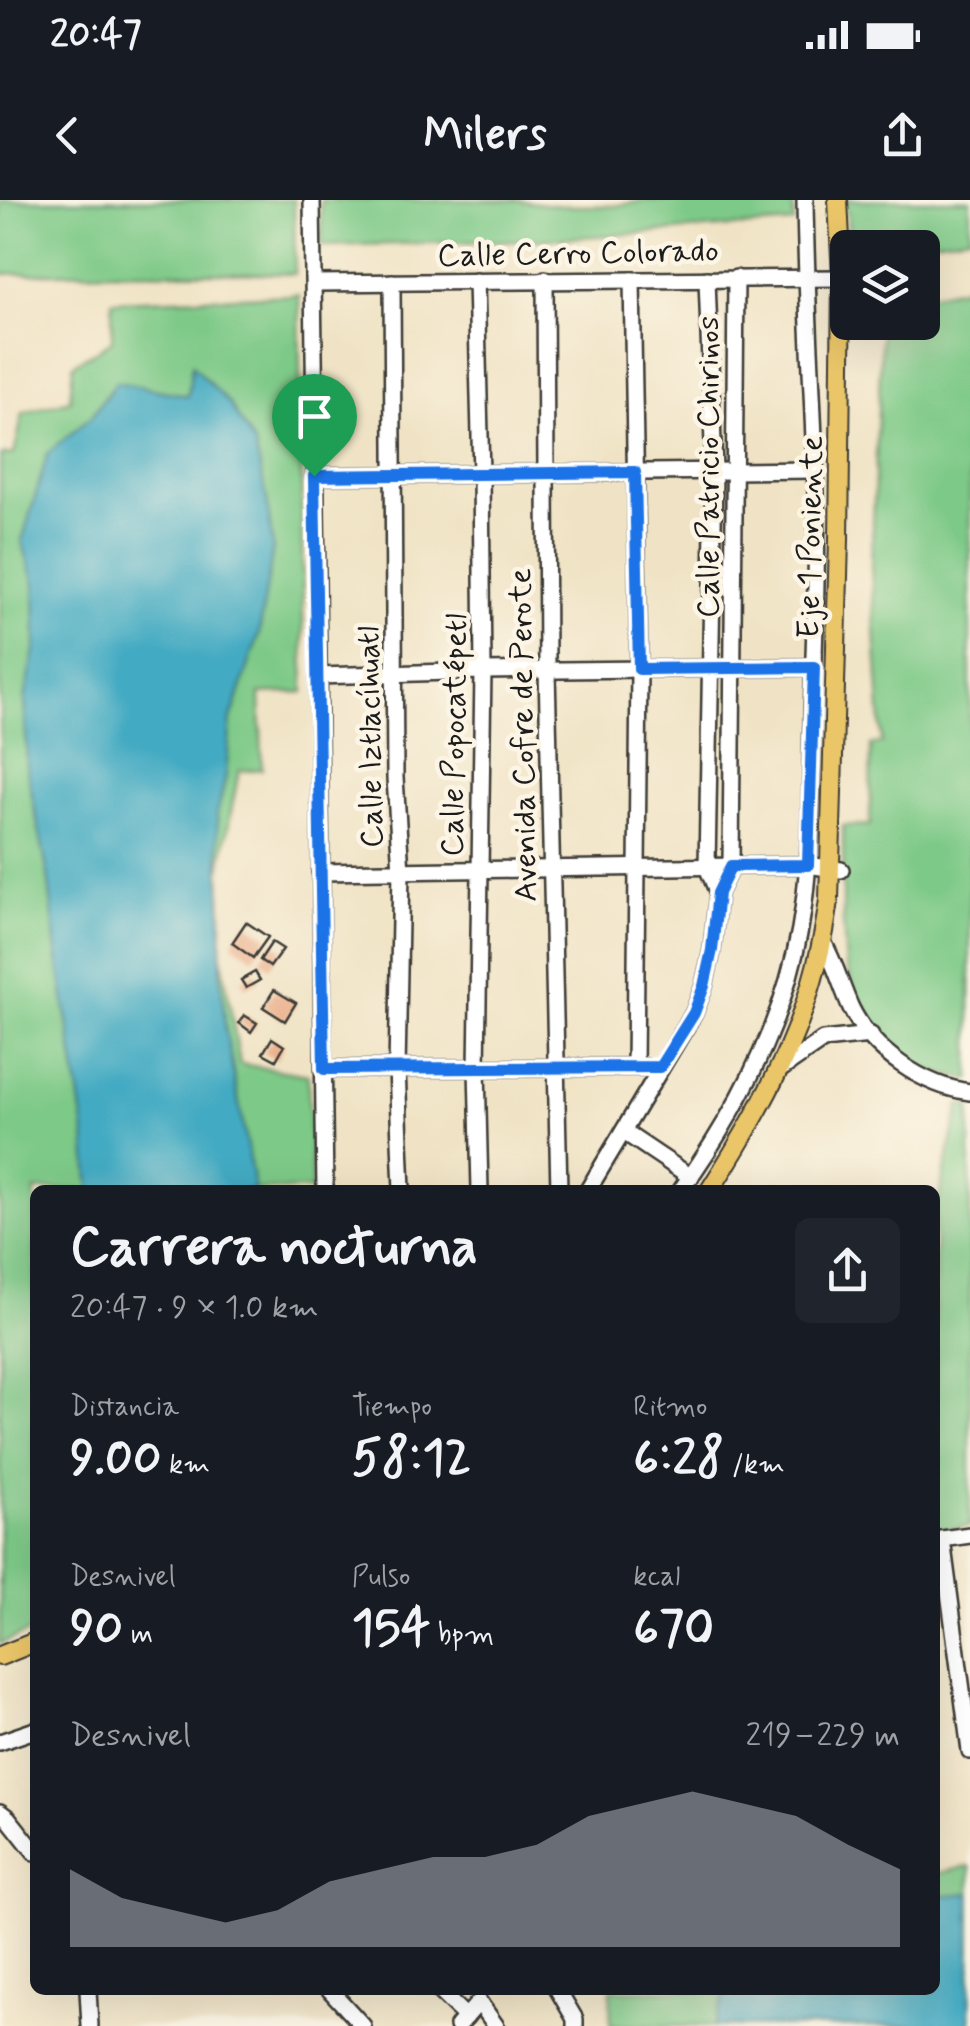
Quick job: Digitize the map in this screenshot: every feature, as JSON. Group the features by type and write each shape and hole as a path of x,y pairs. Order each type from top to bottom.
{"main road":[{"name":"Eje 1 Poniente","path":"838,200 840,230"},
{"name":"Eje 1 Poniente","path":"713,1185 765,1101 804,1012 823,942 836,869 842,340"},
{"path":"0,1656 30,1644"}],"street":[{"path":"312,200 325,1185"},
{"path":"624,1132 686,1183 736,1106 766,1045 800,931 808,865 816,470 805,200"},
{"name":"Calle Patricio Chirinos","path":"591,1185 694,1013 712,950 718,893 731,866 736,278"},
{"name":"Calle Cerro Colorado","path":"314,283 830,278"},
{"name":"Avenida Cofre de Perote","path":"545,279 547,670 559,1185"},
{"name":"Calle Patricio Chirinos","path":"708,279 714,471 707,867 718,893"},
{"path":"632,280 639,669 635,1067"},
{"name":"Calle Popocatépetl","path":"476,281 483,671 477,1068 480,1185"},
{"name":"Calle Iztlacíhuatl","path":"392,282 395,778 401,871 397,1069 402,1185"},
{"path":"314,476 816,470"},
{"path":"713,564 734,564"},
{"path":"318,676 814,667"},
{"path":"320,872 808,865 836,869"},
{"path":"823,942 853,1012 871,1035 902,1064 927,1080 970,1092"},
{"path":"781,1068 823,1040 871,1035"},
{"path":"324,1069 660,1067"},
{"path":"940,1540 970,1535"},
{"path":"940,1553 970,1751"},
{"path":"0,1742 30,1732"},
{"path":"0,1812 30,1846"},
{"path":"88,1995 90,2026"},
{"path":"335,1995 364,2026"},
{"path":"442,1995 462,2022 479,2002 496,2026"},
{"path":"561,1995 575,2026"}],"green space":[{"path":"294,200 295,274 0,274 0,201"},
{"path":"321,200 513,200 562,206 613,206 648,200 793,200 794,223 538,240 322,246"},
{"path":"846,200 970,200 970,236 940,240 940,230 849,230"},
{"path":"970,286 970,1080 929,1071 901,1054 875,1028 857,999 846,966 843,923 843,826 870,825 871,745 882,743 871,567 881,340 940,340 940,292"},
{"path":"299,295 304,692 260,694 262,769 239,771 220,869 217,820 205,860 240,1064 308,1075 312,1185 30,1185 30,1632 0,1644 0,455 14,454 23,413 70,400 73,365 112,341 112,301"},
{"path":"960,1105 970,1106 970,1526 940,1531 940,1191"},
{"path":"970,1866 970,2026 610,2026 611,1995 940,1995 940,1873"}],"water":[{"path":"192,365 229,403 255,445 273,548 259,634 231,719 226,776 217,814 226,1032 254,1185 90,1185 48,875 27,770 25,698 36,645 35,584 22,541 48,453 92,416 116,382 188,396"},
{"path":"970,1893 970,2026 714,2026 724,1995 940,1995 940,1896"}],"building":[{"path":"246,922 268,937 253,958 232,943"},
{"path":"272,942 283,949 270,967 260,960"},
{"path":"255,972 260,980 246,988 241,980"},
{"path":"274,990 296,1003 285,1021 263,1007"},
{"path":"244,1015 257,1023 251,1032 239,1023"},
{"path":"272,1038 284,1046 276,1060 263,1053"}],"route":[{"path":"635,472 639,669 814,667 808,865 731,866 718,893 704,986 694,1013 660,1067 324,1069 314,476 635,472"}]}
